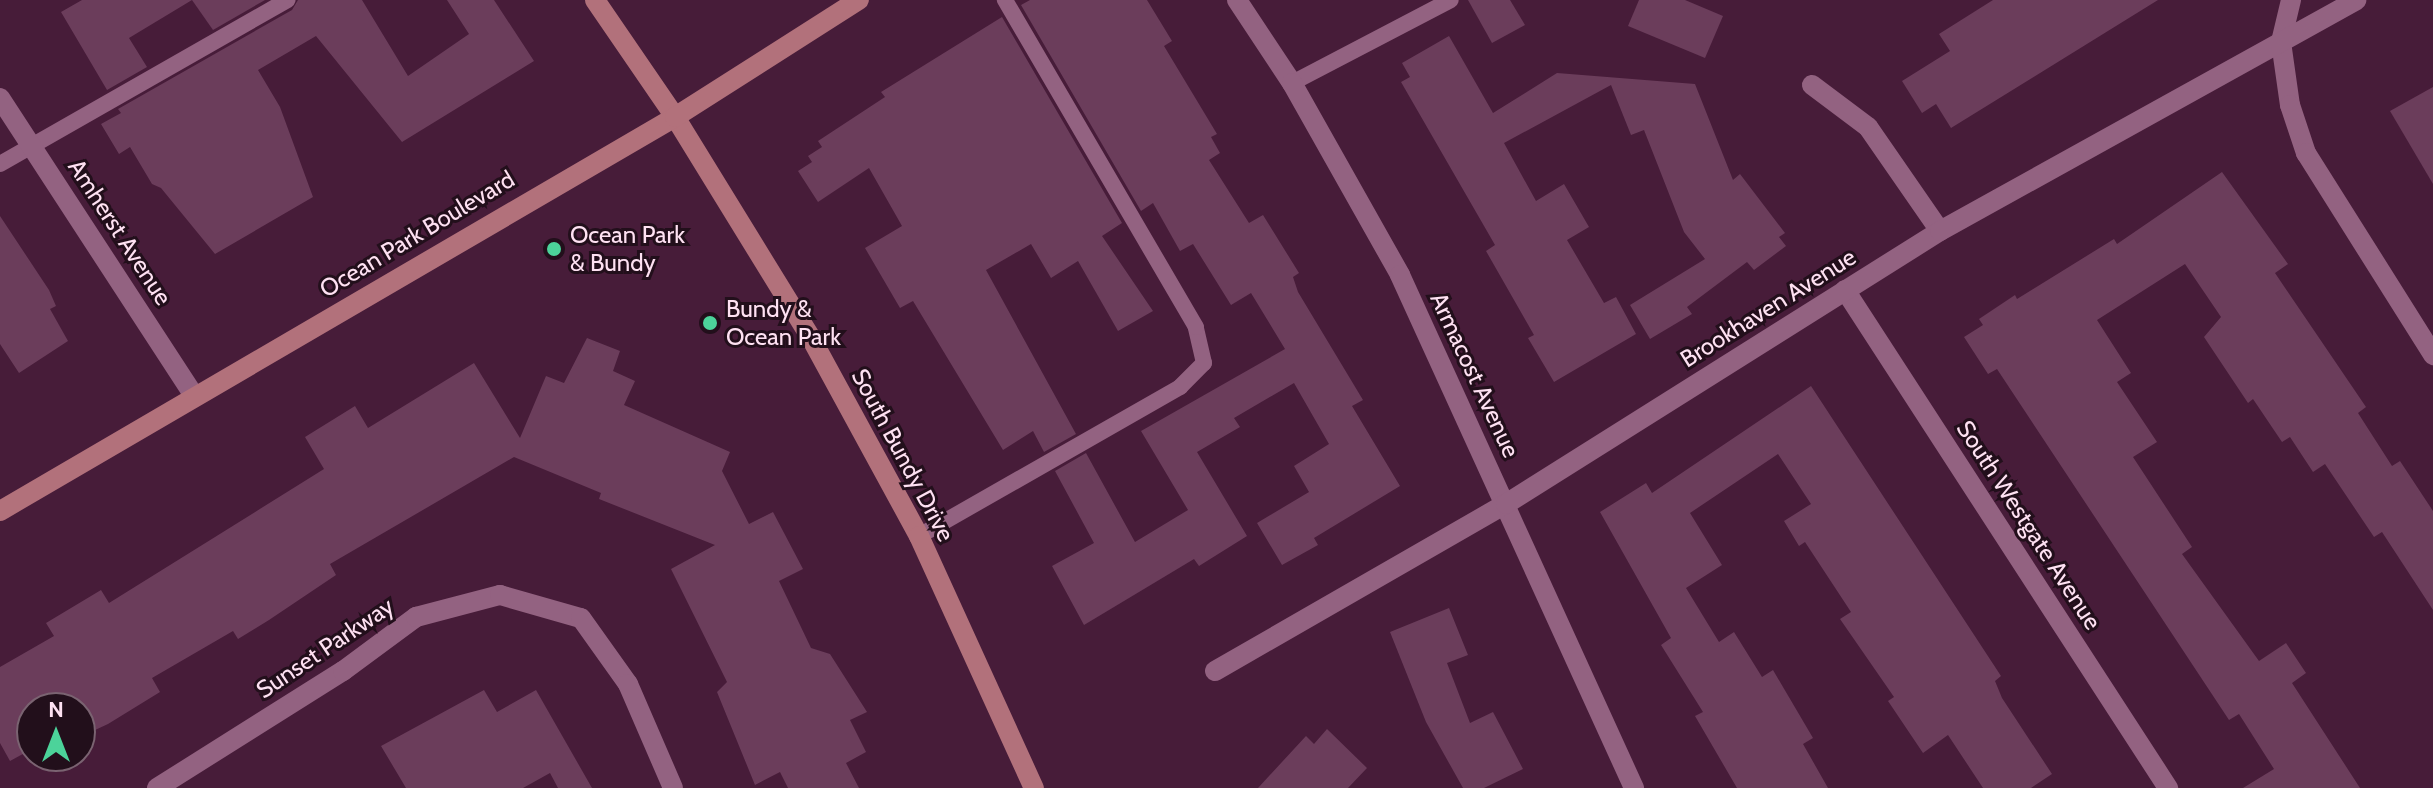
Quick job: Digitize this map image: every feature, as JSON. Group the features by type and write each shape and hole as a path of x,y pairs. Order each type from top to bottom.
{"main road":[{"name":"South Bundy Drive","path":"595,0 675,117 811,338 919,536 1034,788"},
{"name":"Ocean Park Boulevard","path":"0,511 675,117 859,0"}],"street":[{"name":"Armacost Avenue","path":"1237,0 1292,83 1400,275 1634,788"},
{"path":"2291,0 2281,42 2290,105 2306,153 2433,355"},
{"name":"Brookhaven Avenue","path":"1215,671 1506,504 1940,231 2356,0"},
{"path":"1812,85 1868,127 1940,231"},
{"name":"Amherst Avenue","path":"0,98 194,396"},
{"name":"South Westgate Avenue","path":"1845,290 2168,788"},
{"name":"Sunset Parkway","path":"157,788 343,671 416,617 500,595 581,618 628,684 673,788"}],"lane":[{"path":"0,164 287,0"},
{"path":"919,536 1180,387 1204,363 1196,327 1005,0"},
{"path":"1292,83 1451,0"}],"building":[{"path":"82,0 192,0 129,38 147,67 107,90 61,12"},
{"path":"192,0 265,0 213,30"},
{"path":"298,0 362,0 408,76 469,34 447,0 494,0 534,61 402,142 316,36 258,70 280,107 313,197 215,254 161,188 152,184 130,147 119,154 101,124 121,113 118,109 292,10"},
{"path":"1030,0 1147,0 1172,41 1164,46 1217,134 1211,137 1220,153 1209,160 1249,223 1263,215 1299,273 1293,277 1298,292 1363,400 1352,406 1400,486 1314,538 1318,545 1282,565 1257,523 1309,492 1294,466 1329,444 1294,383 1234,418 1240,427 1197,452 1247,536 1199,566 1194,559 1084,625 1052,566 1094,543 1055,471 1086,453 1135,542 1188,510 1141,431 1285,349 1251,293 1231,305 1193,244 1180,251 1153,203 1141,211 1021,5"},
{"path":"1468,0 1510,0 1525,25 1492,43"},
{"path":"1639,0 1685,0 1723,16 1705,58 1628,26"},
{"path":"1993,0 2158,0 1951,128 1936,104 1922,113 1902,81 1950,51 1939,34"},
{"path":"1002,17 1122,223 1102,236 1153,311 1118,331 1078,261 1051,278 1031,244 986,270 1076,434 1044,452 1033,431 1003,450 913,301 900,308 865,248 902,226 869,168 818,202 798,171 812,162 808,156 822,147 818,141 885,97 881,92"},
{"path":"1449,36 1493,113 1557,73 1695,84 1733,180 1740,174 1785,233 1779,237 1786,246 1754,270 1747,262 1687,307 1692,314 1650,339 1630,305 1705,259 1684,232 1644,130 1631,135 1611,85 1504,143 1536,201 1564,184 1589,227 1567,240 1604,303 1616,297 1636,334 1554,382 1528,338 1534,335 1486,251 1495,245 1401,82 1410,77 1402,63"},
{"path":"2433,87 2433,184 2390,111"},
{"path":"2222,172 2288,264 2275,273 2366,407 2358,413 2392,466 2400,461 2433,511 2433,610 2382,532 2374,537 2325,464 2313,472 2290,437 2282,442 2253,399 2248,403 2204,337 2221,317 2185,264 2097,320 2131,373 2117,382 2157,442 2133,457 2192,547 2182,554 2259,661 2286,643 2306,673 2292,683 2360,788 2243,788 2274,769 2239,714 2229,720 1997,369 1988,374 1964,337 1983,325 1979,319 2015,295 2017,299 2114,239 2117,244"},
{"path":"0,216 49,290 56,306 50,309 68,341 19,373 0,344"},
{"path":"587,338 620,351 613,371 635,381 624,405 730,452 722,471 749,524 773,512 803,569 779,581 811,648 830,654 867,712 850,720 866,752 846,763 859,788 788,788 780,772 755,785 717,692 727,682 671,569 715,545 599,499 601,493 514,457 330,564 336,575 238,639 233,631 152,678 160,692 108,724 96,730 96,692 16,692 16,758 10,761 0,743 0,667 54,636 46,623 101,590 109,603 324,469 305,437 355,406 368,428 474,363 520,438 546,376 564,383"},
{"path":"1811,386 2001,676 1995,681 2002,698 2052,774 2031,788 1983,788 1948,735 1923,753 1888,701 1894,697 1840,619 1851,612 1805,542 1799,546 1784,521 1811,504 1778,454 1690,513 1722,565 1686,588 1719,642 1734,632 1762,677 1773,670 1813,738 1803,744 1828,788 1737,788 1695,716 1703,712 1661,645 1671,638 1600,512 1646,483 1652,493"},
{"path":"1449,608 1468,655 1447,663 1470,723 1493,712 1523,769 1484,788 1463,788 1426,722 1390,632"},
{"path":"484,690 497,712 536,690 592,788 558,788 550,773 523,788 406,788 381,746"},
{"path":"1327,729 1367,768 1348,788 1258,788 1306,736 1314,744"}],"place":[{"name":"Ocean Park & Bundy","path":"554,249"},
{"name":"Bundy & Ocean Park","path":"710,323"}]}
